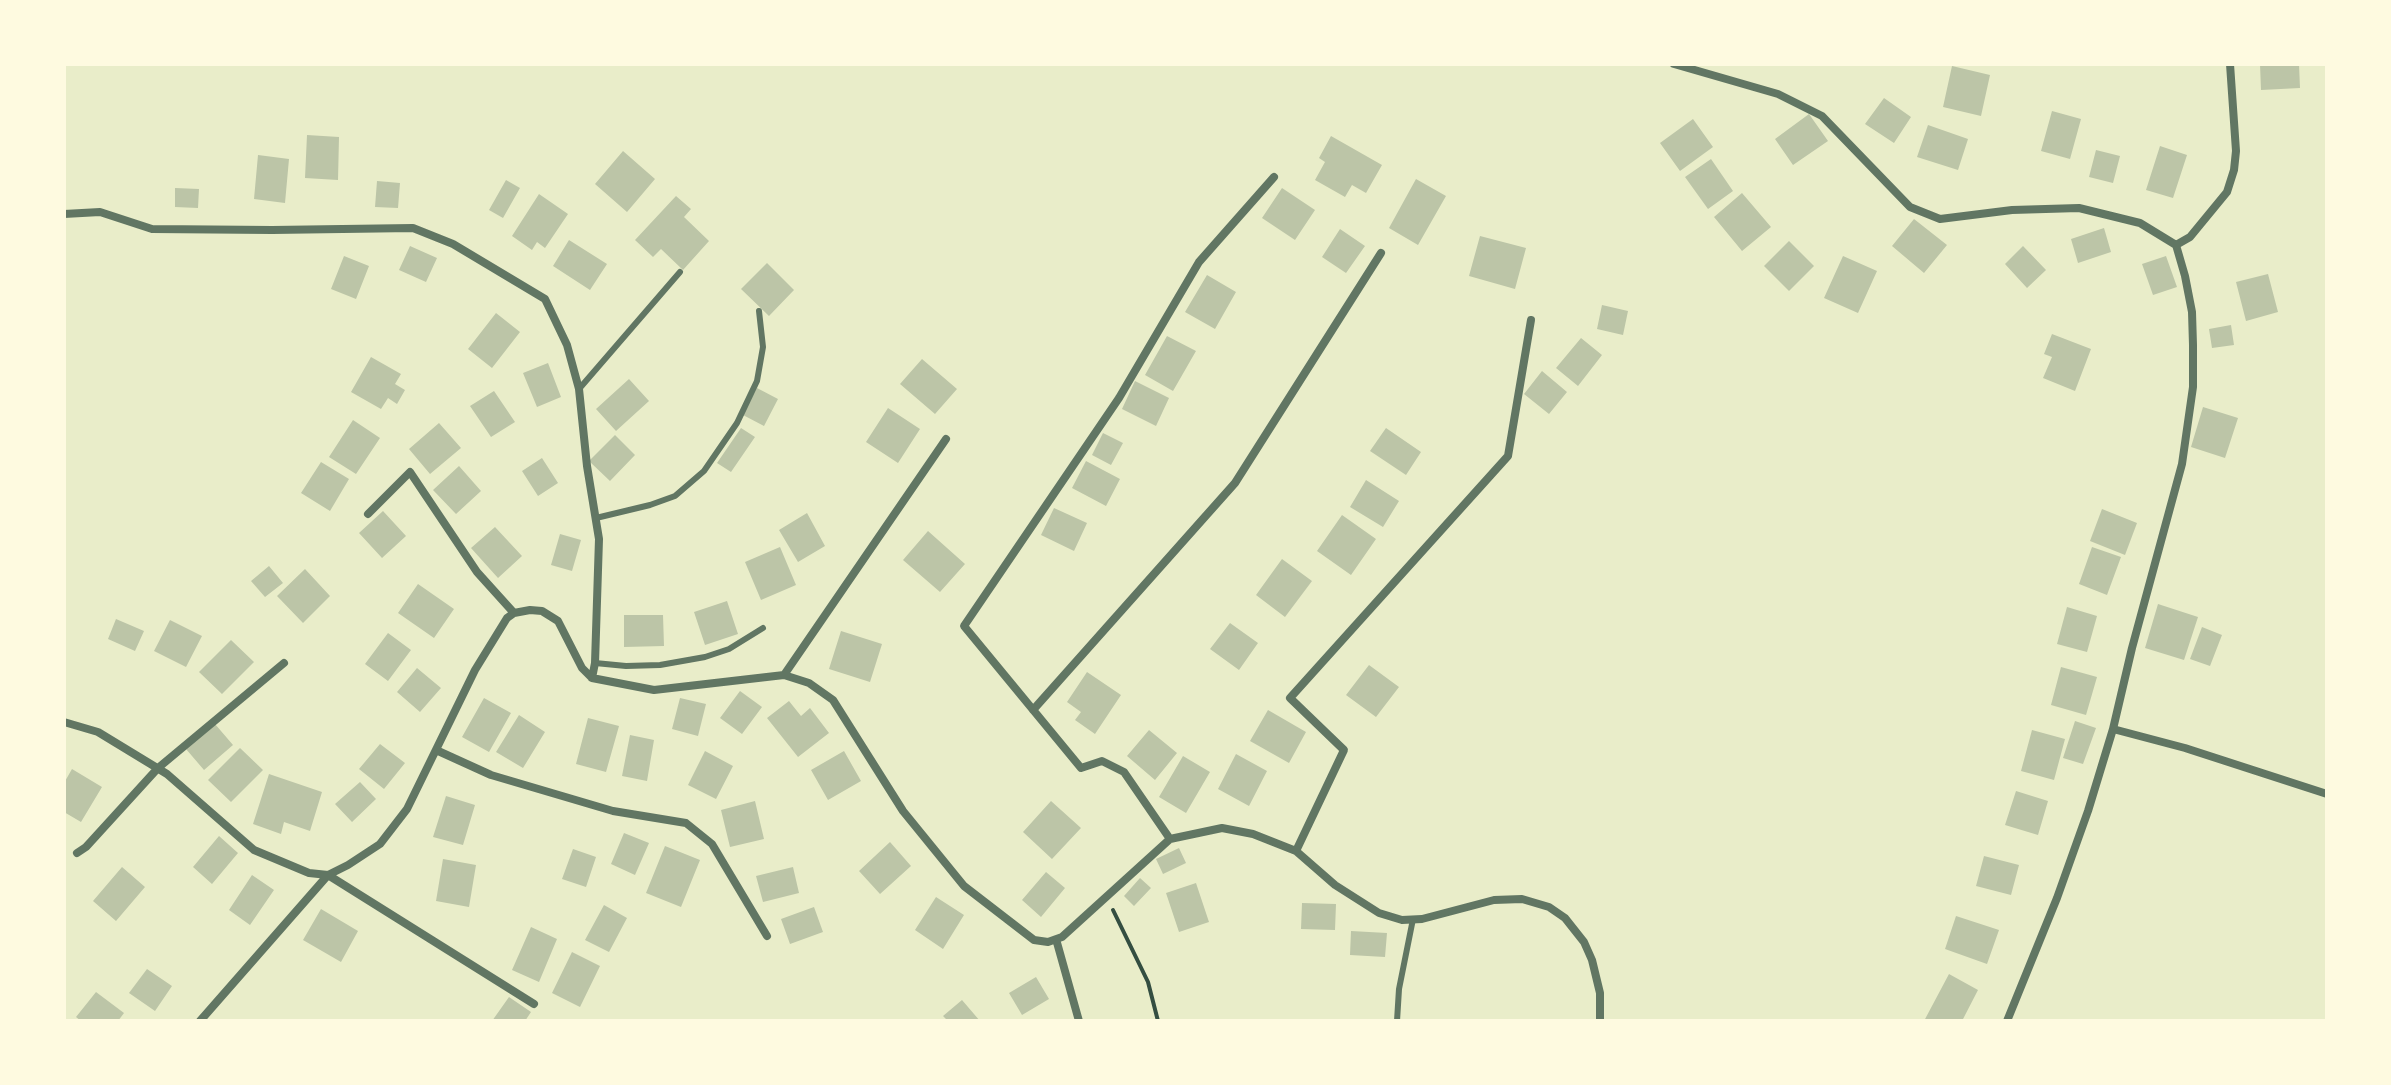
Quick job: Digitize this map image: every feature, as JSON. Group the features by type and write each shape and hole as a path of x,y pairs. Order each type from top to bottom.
{"street":[{"path":"1674,64 1778,94 1822,116 1910,207 1940,219 2012,210 2079,208 2140,223 2176,245 2192,312 2193,387 2182,464 2113,729 2088,811 2007,1021"},
{"path":"2176,245 2190,237 2227,192 2234,170 2236,151 2230,64"},
{"path":"1170,839 1124,772 1102,761 1081,768 964,626 1119,398 1199,262 1274,177"},
{"path":"64,214 100,212 152,229 413,228 453,244 545,299 567,345 579,389 599,539 592,678"},
{"path":"1033,710 1235,483 1381,253"},
{"path":"1296,851 1344,750 1290,698 1508,456 1531,320"},
{"path":"784,675 946,439"},
{"path":"368,514 410,472 477,572 514,613"},
{"path":"202,1020 328,875 380,844 407,809 475,670 507,618 514,613 530,610 542,611 558,621 582,668 592,678 654,690 784,675 809,683 833,700 903,811 964,886 1034,940 1048,942 1062,937 1170,839 1222,828 1253,834 1296,851 1335,885 1379,913 1402,920 1422,919 1494,900 1522,899 1549,907 1565,918 1584,942 1600,993 1600,1021"},
{"path":"77,853 158,768 284,663"},
{"path":"64,722 98,732 158,768 254,850 309,873 328,875 534,1004"},
{"path":"2113,729 2185,748 2327,794"},
{"path":"436,750 491,775 613,811 686,823 712,844 767,936"},
{"path":"1056,939 1079,1021"}],"lane":[{"path":"579,389 680,272"},
{"path":"596,518 675,496 704,471 737,423 757,381 763,347 759,311"},
{"path":"595,663 660,665 705,657 729,649 763,628"},
{"path":"1397,1021 1399,989 1413,919"}],"path":[{"path":"1107,897 1148,982 1158,1021"}],"building":[{"path":"2260,64 2299,64 2300,88 2261,90"},
{"path":"1952,66 1990,75 1981,116 1943,107"},
{"path":"1884,98 1911,117 1894,143 1865,124"},
{"path":"2052,111 2081,119 2070,159 2041,151"},
{"path":"1809,114 1828,141 1793,165 1775,139"},
{"path":"1693,119 1713,147 1680,171 1660,143"},
{"path":"1928,125 1968,139 1958,170 1917,157"},
{"path":"307,135 339,137 338,180 305,178"},
{"path":"1331,136 1382,165 1366,193 1352,185 1345,197 1315,180 1325,162 1319,158"},
{"path":"2160,146 2187,155 2173,198 2146,190"},
{"path":"2096,150 2120,156 2113,183 2089,177"},
{"path":"623,151 655,179 627,212 595,184"},
{"path":"258,155 289,159 285,203 254,199"},
{"path":"1711,159 1733,191 1708,209 1685,177"},
{"path":"1416,179 1446,196 1418,245 1389,228"},
{"path":"506,180 520,188 503,218 489,210"},
{"path":"377,181 400,183 398,208 375,207"},
{"path":"175,188 199,189 198,208 175,207"},
{"path":"1282,188 1315,210 1295,240 1262,218"},
{"path":"1742,193 1771,227 1742,251 1714,217"},
{"path":"539,194 568,214 545,248 537,242 532,250 512,236"},
{"path":"676,196 691,209 684,217 709,241 683,270 661,249 653,257 635,240"},
{"path":"1914,219 1947,245 1924,273 1892,246"},
{"path":"2104,228 2111,252 2078,263 2071,239"},
{"path":"1340,229 1365,246 1346,273 1322,257"},
{"path":"1480,236 1526,248 1515,289 1469,276"},
{"path":"569,240 607,264 590,290 553,266"},
{"path":"1789,241 1814,266 1789,291 1764,266"},
{"path":"410,246 437,258 426,282 399,270"},
{"path":"2023,246 2046,270 2027,288 2005,264"},
{"path":"344,256 369,266 356,299 331,289"},
{"path":"1843,256 1877,271 1858,313 1824,298"},
{"path":"2166,256 2177,287 2153,295 2142,264"},
{"path":"767,263 794,290 769,316 741,289"},
{"path":"2268,274 2278,312 2246,321 2236,282"},
{"path":"1207,275 1236,292 1215,329 1185,312"},
{"path":"1602,305 1628,311 1623,335 1597,329"},
{"path":"496,313 520,332 492,368 468,349"},
{"path":"2231,325 2234,345 2212,348 2209,329"},
{"path":"2052,334 2091,349 2075,391 2043,378 2052,357 2044,354"},
{"path":"1167,336 1196,351 1173,391 1145,375"},
{"path":"1581,338 1602,355 1578,386 1556,368"},
{"path":"371,357 401,374 395,384 405,390 397,404 388,398 381,409 351,392"},
{"path":"922,359 957,389 935,414 900,384"},
{"path":"548,363 561,397 537,407 523,373"},
{"path":"1542,371 1567,392 1549,414 1524,394"},
{"path":"629,379 649,401 616,431 596,409"},
{"path":"1135,381 1169,398 1156,426 1122,409"},
{"path":"757,388 778,399 764,426 743,415"},
{"path":"494,391 515,422 491,437 470,406"},
{"path":"2203,407 2238,418 2225,458 2191,447"},
{"path":"888,408 920,429 898,463 866,442"},
{"path":"353,420 380,438 356,474 329,457"},
{"path":"439,423 461,448 430,474 409,449"},
{"path":"741,428 755,437 731,472 717,463"},
{"path":"1386,428 1421,452 1406,475 1370,451"},
{"path":"1103,433 1123,443 1111,465 1092,455"},
{"path":"615,435 635,455 610,481 589,461"},
{"path":"542,458 558,483 538,496 522,471"},
{"path":"1086,461 1120,479 1106,506 1072,488"},
{"path":"321,462 349,479 330,511 301,493"},
{"path":"459,466 481,491 456,514 433,490"},
{"path":"1366,480 1399,501 1383,527 1350,507"},
{"path":"1054,508 1087,523 1074,551 1041,535"},
{"path":"2102,509 2137,523 2125,555 2090,541"},
{"path":"383,511 406,536 382,558 359,533"},
{"path":"807,513 825,546 798,562 779,530"},
{"path":"1342,515 1376,539 1351,575 1317,551"},
{"path":"495,527 522,556 498,578 471,548"},
{"path":"928,531 965,564 940,592 903,560"},
{"path":"560,534 581,540 572,571 551,565"},
{"path":"780,547 796,585 761,600 745,562"},
{"path":"2092,547 2121,557 2107,595 2079,584"},
{"path":"1282,559 1312,581 1285,617 1256,595"},
{"path":"269,566 283,583 265,597 251,581"},
{"path":"305,569 330,596 303,623 277,596"},
{"path":"418,584 454,609 434,638 398,613"},
{"path":"727,601 738,634 705,645 694,612"},
{"path":"2158,604 2198,617 2184,660 2145,648"},
{"path":"2067,607 2097,616 2087,652 2057,644"},
{"path":"624,615 663,615 664,646 624,647"},
{"path":"116,619 144,631 135,651 108,639"},
{"path":"170,620 202,636 186,667 154,651"},
{"path":"1230,623 1258,643 1239,670 1210,649"},
{"path":"2202,627 2222,635 2210,666 2190,659"},
{"path":"841,631 882,644 870,682 829,669"},
{"path":"388,633 411,650 388,681 365,664"},
{"path":"231,640 254,662 222,694 199,672"},
{"path":"1369,665 1399,687 1376,717 1346,695"},
{"path":"2061,667 2097,677 2086,715 2051,705"},
{"path":"417,668 441,688 420,712 397,692"},
{"path":"1087,672 1121,695 1095,734 1075,720 1081,712 1067,702"},
{"path":"740,691 762,707 742,734 720,718"},
{"path":"484,698 511,713 489,752 462,737"},
{"path":"680,698 706,704 698,736 672,729"},
{"path":"789,701 801,716 810,708 829,733 798,757 767,718"},
{"path":"1268,710 1306,732 1289,763 1250,741"},
{"path":"519,715 545,732 523,768 496,752"},
{"path":"588,718 619,726 606,772 576,764"},
{"path":"2075,721 2096,728 2083,764 2063,758"},
{"path":"215,724 233,745 204,770 186,749"},
{"path":"1149,730 1177,753 1155,780 1127,756"},
{"path":"2032,730 2065,739 2054,780 2021,771"},
{"path":"630,735 654,740 647,781 622,776"},
{"path":"380,744 405,763 384,789 359,769"},
{"path":"240,748 263,770 231,802 208,780"},
{"path":"705,751 733,766 716,799 688,785"},
{"path":"844,751 861,781 828,800 811,770"},
{"path":"1236,754 1267,771 1249,806 1218,789"},
{"path":"1183,756 1210,772 1186,813 1159,797"},
{"path":"72,769 102,787 81,822 64,812 64,783"},
{"path":"269,774 322,792 310,831 284,822 281,834 253,824"},
{"path":"360,782 376,799 352,822 335,804"},
{"path":"2016,791 2048,801 2038,835 2005,825"},
{"path":"446,796 475,805 463,845 433,837"},
{"path":"755,801 764,839 730,847 721,810"},
{"path":"1051,801 1081,828 1052,859 1023,832"},
{"path":"624,833 649,843 635,875 611,864"},
{"path":"219,836 238,853 212,884 193,867"},
{"path":"890,842 911,866 880,894 859,871"},
{"path":"665,846 700,860 681,907 646,893"},
{"path":"1179,848 1186,863 1163,874 1156,859"},
{"path":"573,849 596,857 586,887 562,879"},
{"path":"1984,856 2019,865 2011,895 1976,886"},
{"path":"443,859 476,865 469,907 436,901"},
{"path":"122,867 145,887 116,921 93,901"},
{"path":"793,867 799,893 763,902 756,876"},
{"path":"1046,872 1065,888 1041,917 1022,900"},
{"path":"252,875 274,890 250,925 229,910"},
{"path":"1140,878 1151,888 1134,906 1124,896"},
{"path":"1196,883 1209,922 1179,932 1166,893"},
{"path":"936,897 964,915 943,949 915,930"},
{"path":"1302,903 1336,904 1335,930 1301,929"},
{"path":"604,905 627,918 609,952 585,940"},
{"path":"814,907 823,932 790,944 781,919"},
{"path":"321,909 358,931 341,962 303,940"},
{"path":"1956,916 1999,930 1987,964 1945,949"},
{"path":"531,927 557,939 539,982 512,970"},
{"path":"1351,931 1387,933 1385,957 1350,955"},
{"path":"572,952 600,966 580,1007 552,993"},
{"path":"147,969 172,986 155,1011 129,993"},
{"path":"1949,974 1978,990 1962,1021 1924,1021"},
{"path":"1036,977 1049,999 1022,1015 1009,993"},
{"path":"96,992 124,1013 118,1021 81,1021 76,1017"},
{"path":"509,997 531,1012 525,1021 492,1021"},
{"path":"962,1000 980,1021 948,1021 943,1016"}]}
